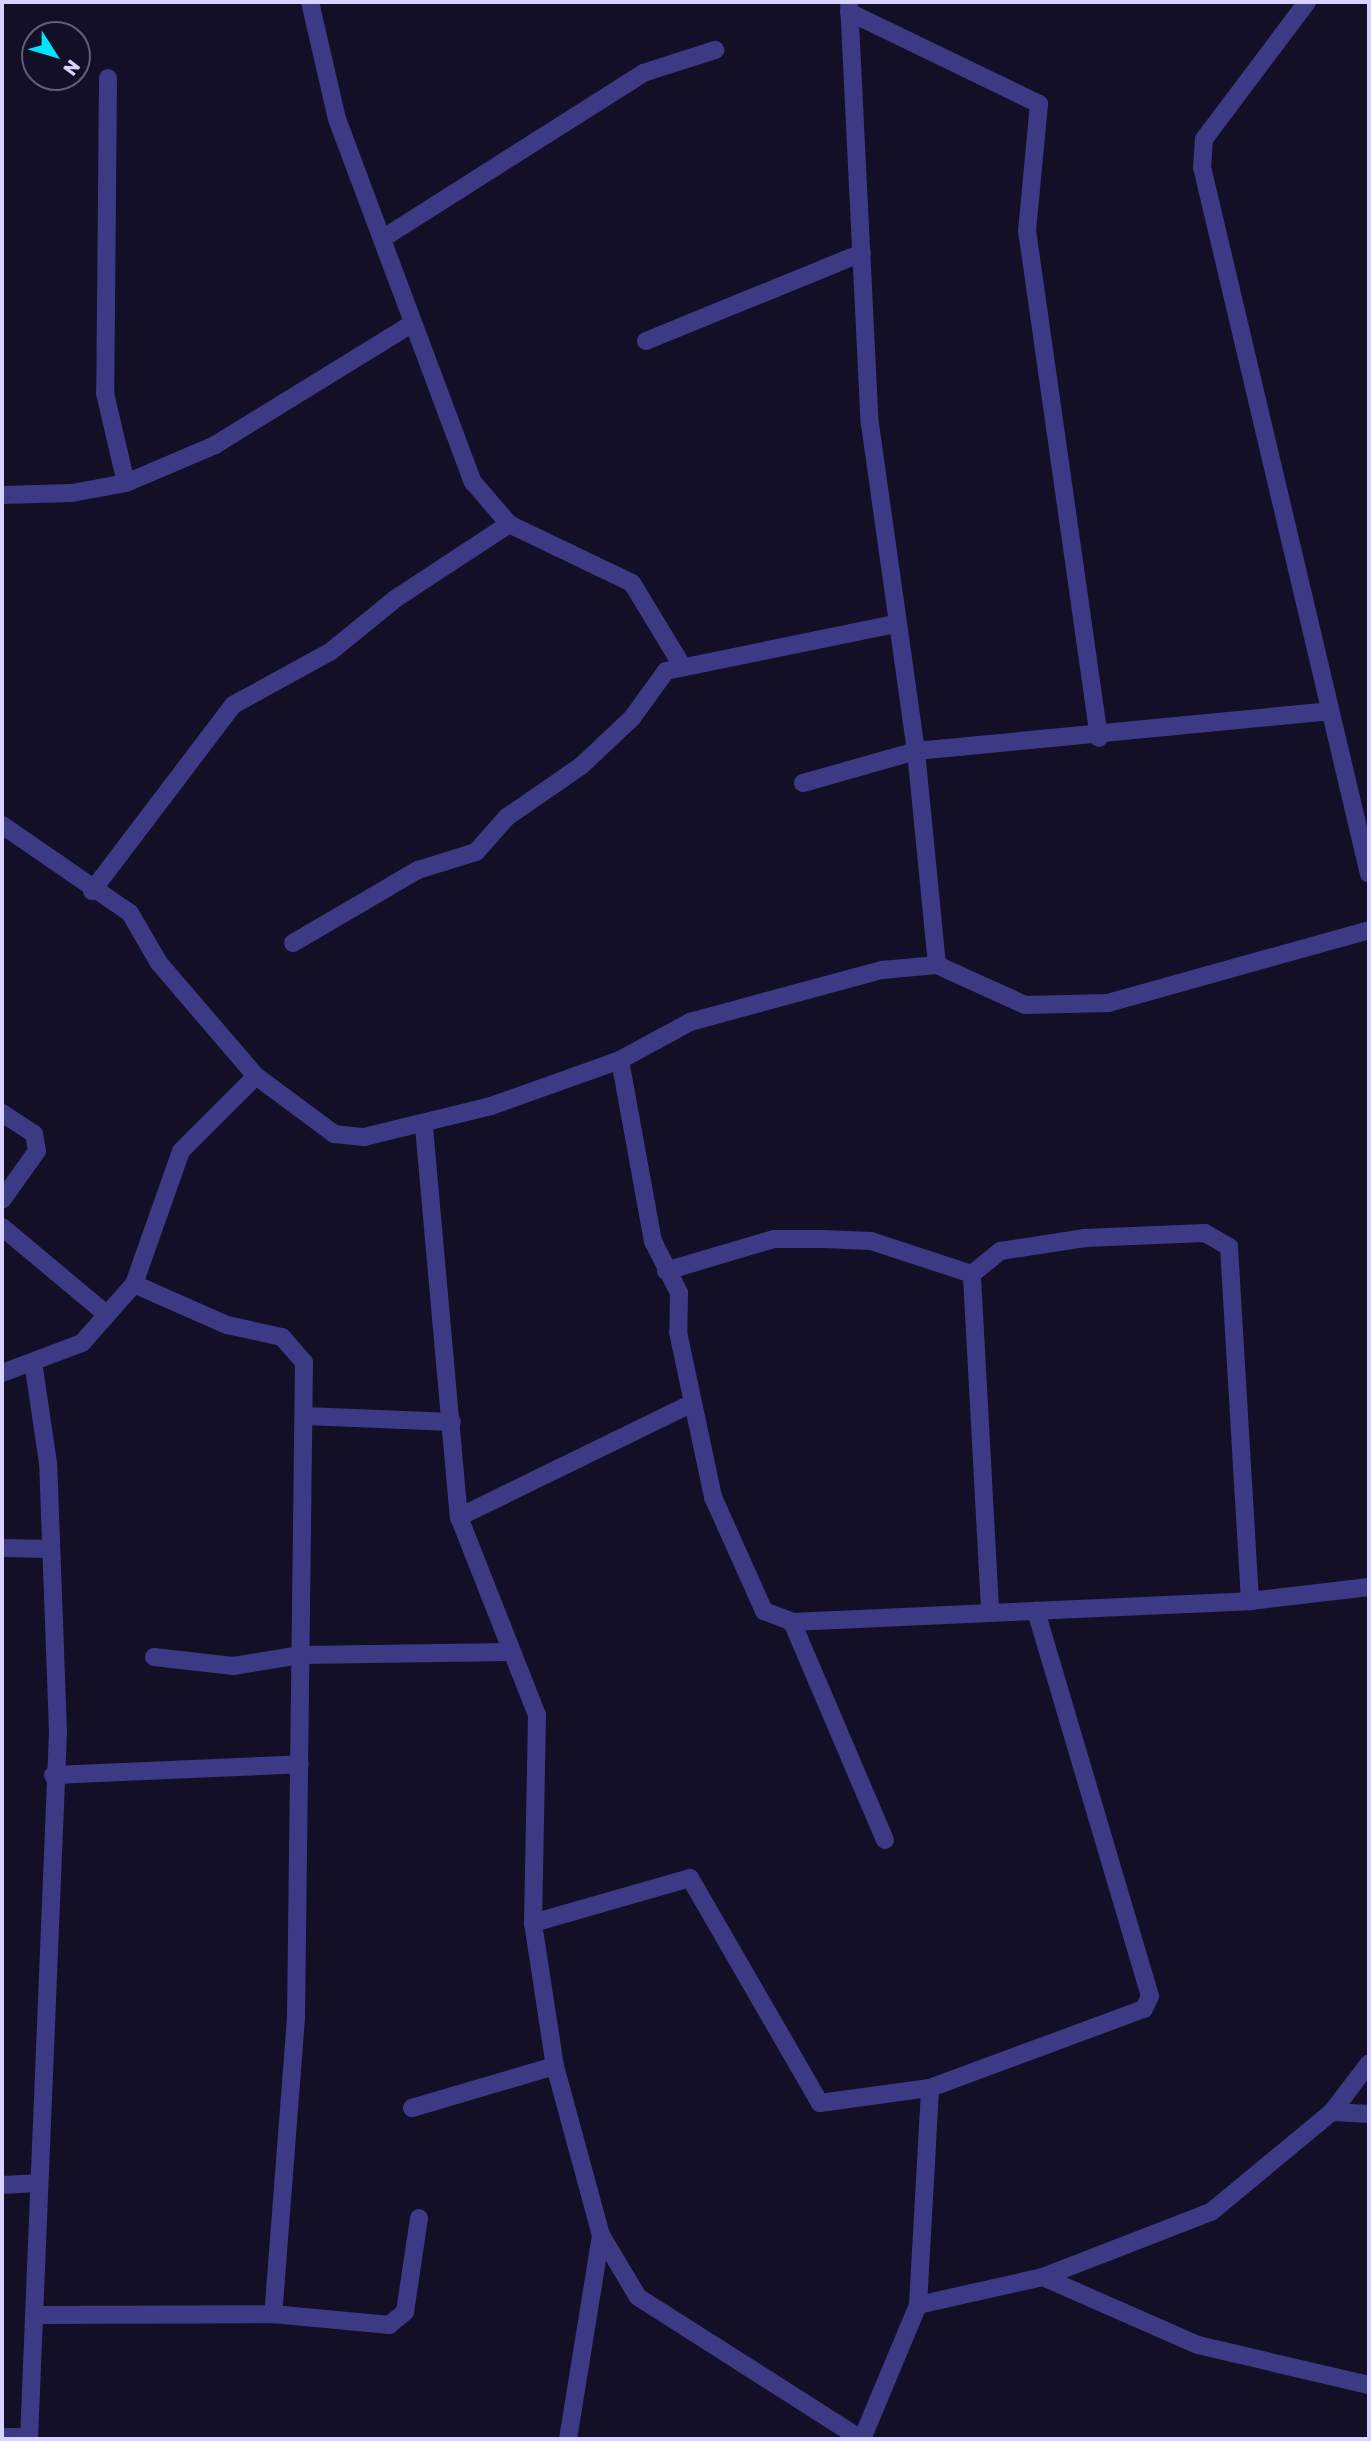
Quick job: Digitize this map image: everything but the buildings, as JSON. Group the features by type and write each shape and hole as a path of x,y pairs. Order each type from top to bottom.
{"street":[{"path":"310,2 337,119 384,237 412,324 472,482 509,524 632,583 681,664"},
{"path":"1307,2 1205,139 1202,167 1369,874"},
{"path":"849,7 1039,104 1027,230 1099,738"},
{"path":"849,7 870,424 894,624 916,751 937,965"},
{"path":"384,237 643,73 715,50"},
{"path":"108,78 105,393 125,483"},
{"path":"646,341 862,253"},
{"path":"2,495 72,493 125,483 215,445 412,324"},
{"path":"92,891 233,705 330,652 395,599 509,524"},
{"path":"293,943 418,870 476,852 507,817 581,766 632,719 666,671 681,664 894,624"},
{"path":"803,783 916,751 1099,738 1329,710"},
{"path":"2,825 92,891 130,913 159,963 256,1076 334,1134 365,1138 424,1127 620,1060 690,1022 882,970 937,965 1025,1005 1108,1003 1369,930"},
{"path":"620,1060 653,1241 679,1293 678,1332 691,1404 713,1497 764,1611 792,1622 990,1609 1250,1601 1369,1587"},
{"path":"2,1373 82,1343 105,1313 134,1284 181,1151 256,1076"},
{"path":"2,1113 34,1134 37,1151 2,1200"},
{"path":"424,1127 459,1517 537,1715 533,1923 555,2067 601,2235 638,2297 861,2439 918,2305 930,2088"},
{"path":"2,1227 105,1313"},
{"path":"972,1274 1000,1251 1086,1238 1205,1233 1224,1241 1250,1601"},
{"path":"666,1271 774,1239 823,1239 871,1241 972,1274"},
{"path":"972,1274 990,1609"},
{"path":"134,1284 227,1325 282,1337 304,1362 305,1416 297,1549 301,1655 296,2018 273,2314"},
{"path":"2,2437 29,2438 37,2315 38,2183 53,1775 58,1732 48,1463 33,1362"},
{"path":"459,1517 691,1404"},
{"path":"305,1416 452,1422"},
{"path":"2,1548 51,1549"},
{"path":"533,1923 690,1878 820,2103 930,2088 1144,2009 1150,1996 1036,1609"},
{"path":"792,1622 885,1839"},
{"path":"154,1657 233,1666 301,1655 512,1652"},
{"path":"53,1775 299,1764"},
{"path":"918,2305 1044,2277 1211,2212 1332,2112 1369,2063"},
{"path":"412,2108 555,2067"},
{"path":"1332,2112 1369,2114"},
{"path":"2,2185 38,2183"},
{"path":"37,2315 273,2314 396,2323 405,2312 419,2218"},
{"path":"568,2439 601,2235"},
{"path":"1044,2277 1198,2345 1369,2385"}]}
